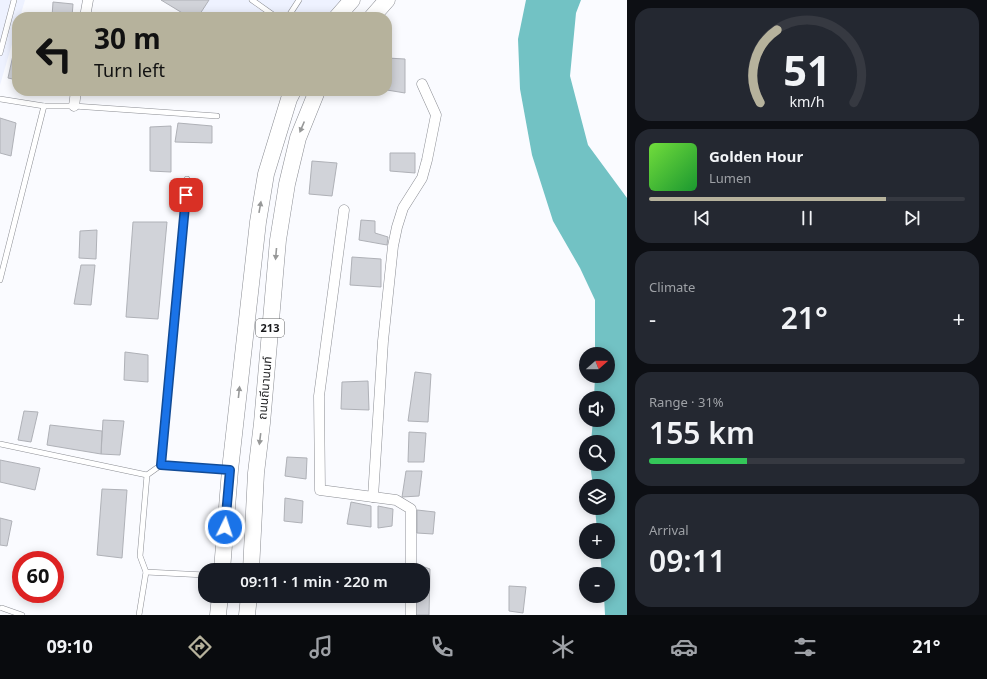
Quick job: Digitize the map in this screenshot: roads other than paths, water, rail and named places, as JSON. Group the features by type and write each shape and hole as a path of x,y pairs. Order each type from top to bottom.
{"main road":[{"path":"341,12 352,0"},
{"path":"376,12 387,0"},
{"name":"ถนนถีนานนท์","path":"223,563 230,470 258,222 266,174 291,96"},
{"name":"ถนนถีนานนท์","path":"251,563 256,473 262,423 279,233 287,184 298,138 316,96"},
{"path":"230,470 256,473"},
{"path":"218,615 219,603"},
{"path":"247,615 248,603"}],"street":[{"path":"86,12 88,0"},
{"path":"373,497 383,341 397,227 403,208 422,178 436,115 422,84"},
{"path":"74,106 75,96"},
{"path":"344,210 319,396 320,490 396,500 411,509 411,563"},
{"path":"411,603 411,615"}],"lane":[{"path":"0,53 14,0"},
{"path":"252,0 269,12"},
{"path":"291,12 298,0"},
{"path":"0,99 44,106 74,106 217,116"},
{"path":"0,280 44,106"},
{"path":"161,465 187,179"},
{"path":"0,444 147,476"},
{"path":"139,615 146,572 140,556 147,476 161,465 230,470"},
{"path":"146,572 198,575"},
{"path":"2,608 22,615"}],"water":[{"path":"526,0 581,0 576,13 570,76 588,145 627,198 627,615 605,615 604,603 615,603 615,567 601,567 601,559 615,559 615,523 596,523 596,515 615,515 615,479 592,479 591,471 615,471 615,435 592,435 592,427 615,427 615,391 594,391 595,383 615,383 615,347 595,347 595,300 580,268 553,221 532,155 520,89 518,39"}]}
